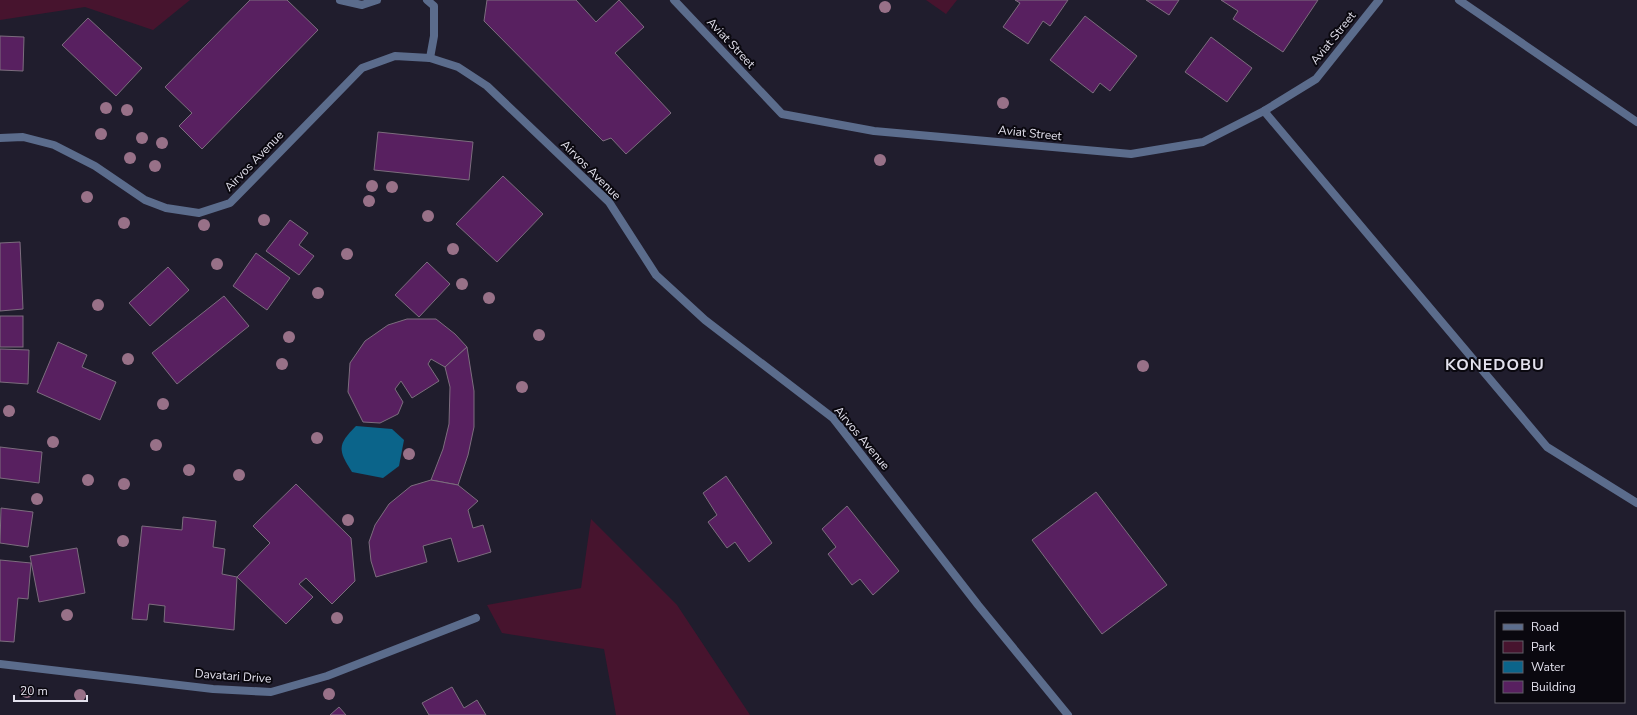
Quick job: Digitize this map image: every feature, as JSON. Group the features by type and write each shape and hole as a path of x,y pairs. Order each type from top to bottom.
{"street":[{"path":"340,0 362,5 377,0"},
{"path":"426,0 434,6 434,36 430,58"},
{"name":"Aviat Street","path":"674,0 782,114 874,131 1131,154 1203,142 1264,111 1316,79 1379,0"},
{"path":"1459,0 1637,122"},
{"name":"Airvos Avenue","path":"0,138 23,137 54,145 95,166 145,200 166,208 199,213 230,202 362,68 395,56 430,58 458,67 487,86 609,202 656,275 705,320 833,418 978,605 1068,715"},
{"path":"1264,111 1547,447 1637,503"},
{"name":"Davatari Drive","path":"0,664 214,689 271,692 327,676 476,618"}],"green space":[{"path":"0,0 190,0 153,30 85,7 0,20"},
{"path":"926,0 957,0 946,14"},
{"path":"591,519 677,605 750,715 616,715 604,649 502,633 487,605 581,588"}],"water":[{"path":"356,426 392,429 404,440 399,466 383,478 352,472 344,458 342,448 345,438"}],"building":[{"path":"250,0 287,0 318,30 202,149 179,126 192,113 165,87"},
{"path":"487,0 576,0 596,22 619,0 644,27 615,53 671,113 626,154 611,138 603,141 484,21"},
{"path":"1015,0 1068,0 1050,26 1043,21 1028,44 1003,27 1020,3"},
{"path":"1146,0 1179,0 1169,15"},
{"path":"1221,0 1318,0 1283,52 1233,19 1238,11"},
{"path":"1085,16 1137,56 1110,91 1100,83 1093,93 1050,60"},
{"path":"88,18 142,68 116,96 62,45"},
{"path":"0,36 24,37 23,71 0,70"},
{"path":"1211,37 1252,68 1227,102 1185,72"},
{"path":"378,132 473,142 469,180 374,170"},
{"path":"503,176 543,214 497,262 456,224"},
{"path":"290,220 308,233 299,245 314,256 299,275 266,251"},
{"path":"20,242 23,309 0,311 0,243"},
{"path":"256,253 290,278 267,310 233,286"},
{"path":"427,262 450,284 419,317 395,295"},
{"path":"168,267 189,290 150,326 129,303"},
{"path":"224,296 249,326 177,384 152,353"},
{"path":"0,316 23,316 23,347 0,347"},
{"path":"407,319 436,319 455,334 467,347 445,367 431,359 428,364 439,381 412,398 401,381 395,389 403,402 398,414 380,423 363,422 348,392 350,363 365,341 388,325"},
{"path":"58,342 87,355 82,367 116,382 100,420 37,392"},
{"path":"467,347 474,391 474,427 468,455 458,485 431,480 443,449 449,424 450,387 445,367"},
{"path":"0,349 29,350 28,384 0,382"},
{"path":"0,447 42,452 39,483 0,478"},
{"path":"726,476 772,543 749,562 735,542 727,548 708,522 717,515 703,493"},
{"path":"431,480 458,485 478,501 468,510 473,528 483,525 491,552 458,562 451,538 423,546 427,562 376,577 371,561 369,542 375,525 389,504 411,486"},
{"path":"296,484 351,538 355,581 332,604 306,578 299,584 313,597 286,624 237,577 270,543 253,526"},
{"path":"1096,492 1167,585 1102,634 1032,540"},
{"path":"847,506 899,571 873,595 860,579 852,585 828,554 836,547 822,529"},
{"path":"1,508 33,512 28,547 0,543"},
{"path":"183,517 216,521 213,547 225,549 222,574 237,577 234,630 164,622 165,606 149,604 147,620 132,619 142,526 182,530"},
{"path":"77,548 85,593 39,602 30,556"},
{"path":"0,560 31,563 28,599 18,598 14,642 0,641"},
{"path":"452,687 464,708 477,700 486,715 429,715 422,703"},
{"path":"339,707 346,715 330,715"}],"district":[{"name":"KONEDOBU","path":"1495,364"}]}
